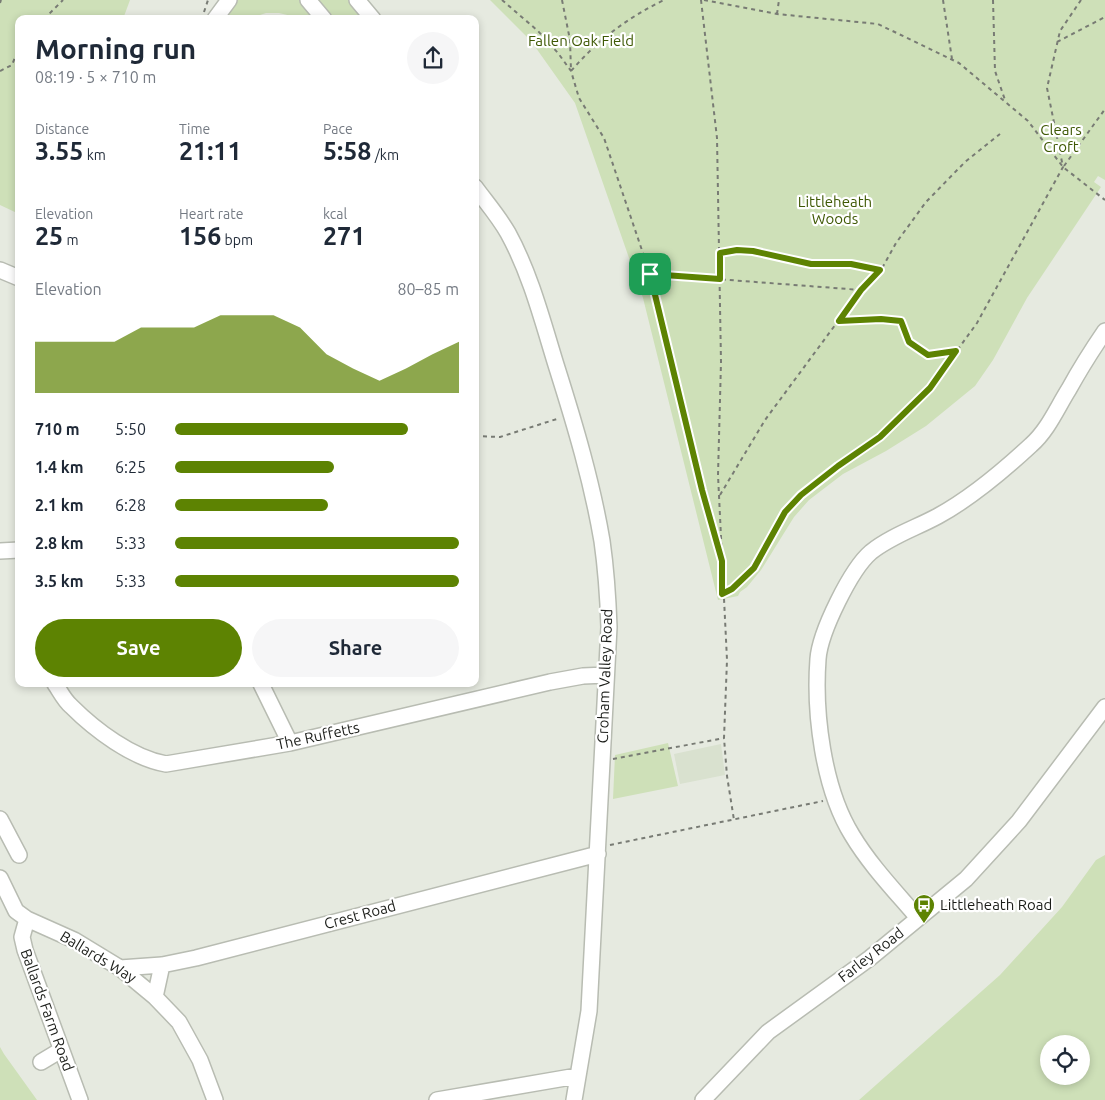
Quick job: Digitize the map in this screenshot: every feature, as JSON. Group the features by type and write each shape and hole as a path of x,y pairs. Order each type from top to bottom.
{"street":[{"path":"210,15 229,0"},
{"path":"308,0 321,15"},
{"path":"357,0 370,15"},
{"name":"Croham Valley Road","path":"479,193 508,233 525,270 572,414 590,483 602,541 609,628 602,761 602,850 589,1011 574,1100"},
{"path":"0,270 15,276"},
{"path":"918,918 875,868 851,834 835,798 826,765 819,718 818,657 833,610 855,570 872,552 904,532 938,516 978,490 1032,444 1046,427 1105,331"},
{"path":"0,551 15,550"},
{"name":"The Ruffetts","path":"57,687 69,705 120,745 151,762 166,764 290,743 540,684 583,676 606,675"},
{"path":"263,687 290,743"},
{"name":"Farley Road","path":"703,1100 768,1032 870,958 966,879 1019,821 1105,707"},
{"path":"0,819 19,855"},
{"name":"Crest Road","path":"120,968 162,965 196,958 602,850"},
{"name":"Ballards Way","path":"0,878 16,911 27,919 74,940 120,968 155,997 179,1022 200,1060 215,1100"},
{"name":"Ballards Farm Road","path":"27,919 22,937 25,950 79,1097"},
{"path":"155,997 162,965"},
{"path":"41,1062 61,1050"},
{"path":"437,1100 577,1076"}],"path":[{"path":"48,15 64,0"},
{"path":"208,0 209,15"},
{"path":"502,0 538,31 571,71"},
{"path":"562,0 570,40 571,71 579,98 604,138 650,274 699,481 722,561"},
{"path":"571,71 588,52 614,29 637,13 664,0"},
{"path":"734,820 727,776 724,738 727,660 722,594 719,497 720,253 716,183 717,138 702,0 777,14 878,24 959,63 1028,121 1063,167 1105,200"},
{"path":"777,14 779,0"},
{"path":"943,0 952,60"},
{"path":"993,0 995,71 1006,102"},
{"path":"1063,167 1047,88 1060,31 1081,0"},
{"path":"1057,42 1105,17"},
{"path":"0,70 12,65 15,57"},
{"path":"722,594 732,589 754,568 785,512 801,495 831,471 880,437 930,388 977,323 1063,167 1105,109"},
{"path":"719,497 765,420 861,290 880,270 896,243 926,202 965,162 1000,134"},
{"path":"720,253 737,250 753,251 811,264 851,264 880,270"},
{"path":"650,274 861,290"},
{"path":"839,321 881,319 901,321 909,342 928,355 956,351"},
{"path":"479,436 500,437 572,414"},
{"path":"602,761 724,738"},
{"path":"602,850 835,798"}],"shaded area":[{"path":"721,744 725,775 680,784 674,754"}],"green space":[{"path":"0,0 130,0 124,15 15,15 15,212 0,205"},
{"path":"238,0 301,0 314,15 266,13 260,15 225,15"},
{"path":"316,0 350,0 363,15 329,15"},
{"name":"Littleheath Woods","path":"490,0 1105,0 1105,180 1098,176 1094,182 1101,187 1027,298 993,360 975,386 926,426 886,451 843,474 809,500 794,517 761,570 738,596 718,600 643,298 575,103 531,41"},
{"path":"668,743 678,786 613,799 615,755"},
{"path":"1105,855 1105,1100 859,1100 1000,975 1062,907 1096,860"},
{"path":"0,1047 4,1054 37,1100 0,1100"}],"place":[{"name":"Littleheath Road","path":"924,924"}],"route":[{"path":"737,250 770,254 811,264 851,264 880,270 861,290 839,321 881,319 901,321 909,342 928,355 956,351 930,388 880,437 801,495 785,512 754,568 732,589 722,594 722,561 702,490 650,274 720,279 720,253 737,250"}],"park label":[{"name":"Fallen Oak Field","path":"581,41"},
{"name":"Clears Croft","path":"1061,138"}]}
